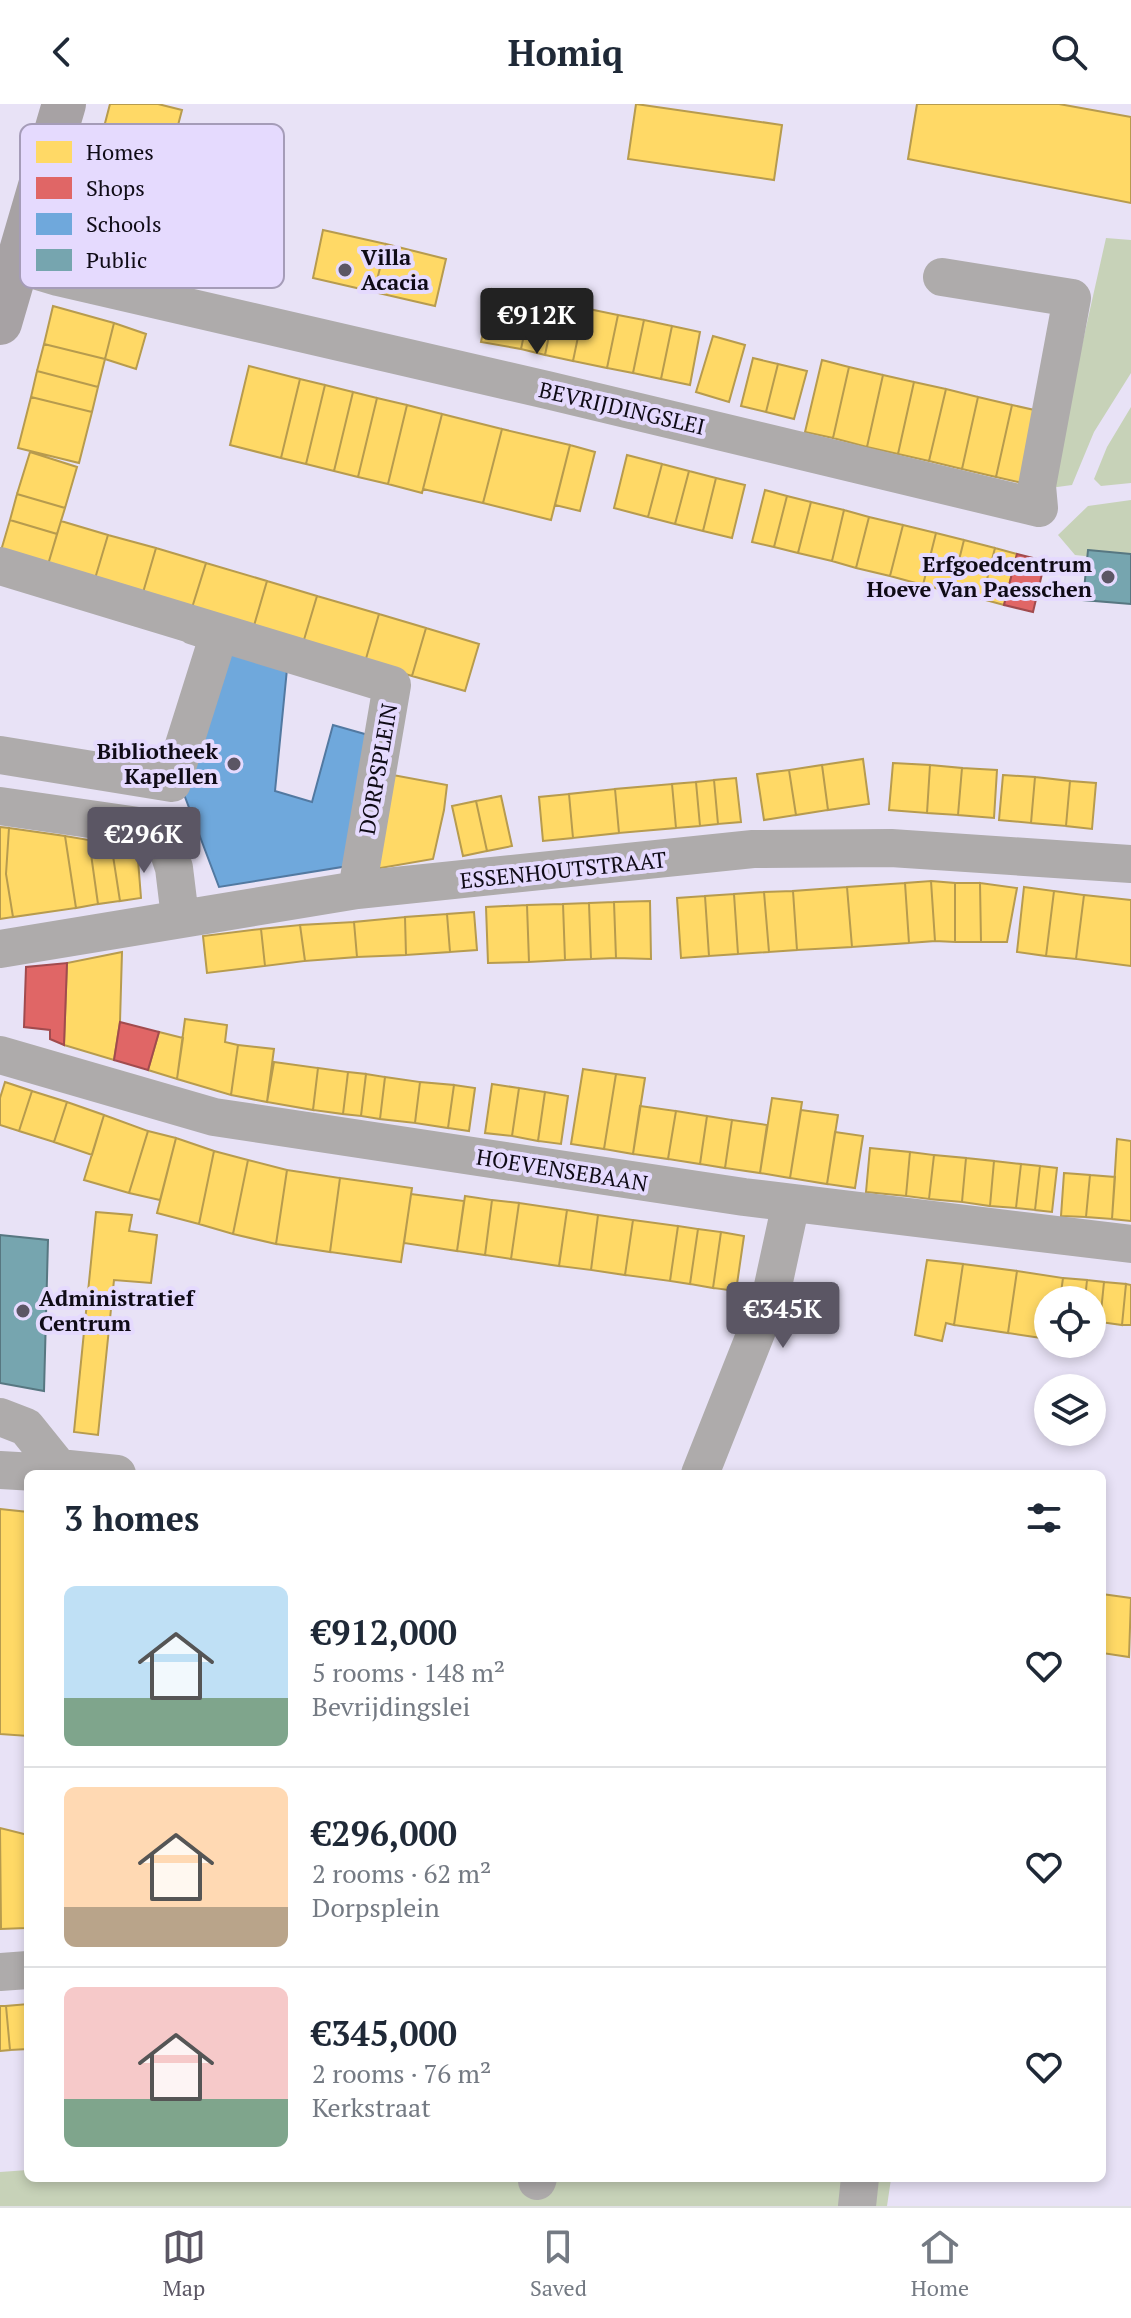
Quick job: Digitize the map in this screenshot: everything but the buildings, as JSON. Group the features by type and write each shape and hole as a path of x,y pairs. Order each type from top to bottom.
{"main road":[{"path":"58,124 64,104"},
{"path":"0,323 20,258"}],"street":[{"name":"BEVRIJDINGSLEI","path":"105,288 1039,508 1037,486 1072,298 942,277"},
{"name":"DORPSPLEIN","path":"0,566 392,685 357,890"},
{"path":"129,825 172,783 219,634"},
{"path":"0,755 172,783"},
{"path":"0,806 129,825 164,838 174,868 180,917"},
{"name":"ESSENHOUTSTRAAT","path":"0,949 357,890 753,849 891,848 1131,864"},
{"name":"HOEVENSEBAAN","path":"0,1055 214,1117 791,1203 1131,1244"},
{"path":"702,1470 771,1295 791,1203"},
{"path":"0,1417 26,1427 59,1468"},
{"path":"0,1470 24,1471"},
{"path":"47,1470 78,1470"},
{"path":"0,1972 24,1970"},
{"path":"857,2206 860,2182"}],"green space":[{"path":"1106,238 1131,240 1131,373 1094,432 1072,485 1050,488"},
{"path":"1131,407 1131,483 1101,486 1094,479 1107,447"},
{"path":"1131,500 1131,561 1075,555 1058,535 1088,506"},
{"path":"24,2170 24,2182 891,2182 887,2206 0,2206 0,2172"}],"place":[{"name":"Villa Acacia","path":"345,270"},
{"name":"Erfgoedcentrum Hoeve Van Paesschen","path":"1108,577"},
{"name":"Bibliotheek Kapellen","path":"234,764"},
{"name":"Administratief Centrum","path":"23,1311"}]}
